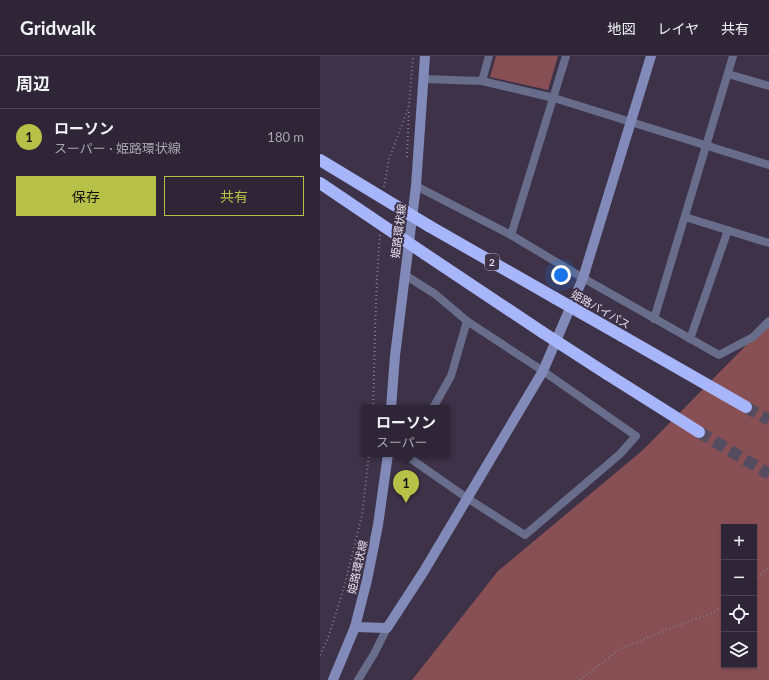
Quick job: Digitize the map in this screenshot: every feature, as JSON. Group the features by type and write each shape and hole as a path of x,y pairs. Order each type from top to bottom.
{"highway":[{"name":"姫路バイパス","path":"320,160 429,226 746,407"},
{"path":"320,183 542,332 699,432"}],"street":[{"name":"姫路環状線","path":"391,405 395,356 416,186 425,56"},
{"path":"482,81 489,56"},
{"path":"511,235 566,56"},
{"path":"358,680 374,654 387,628 424,571 543,371 583,278 651,56"},
{"path":"654,319 733,56"},
{"path":"728,74 769,86"},
{"path":"424,79 482,81 554,98 769,165"},
{"path":"416,186 511,235 654,319 719,355 753,337 769,321"},
{"path":"685,217 769,243"},
{"path":"690,339 728,230"},
{"path":"405,275 435,294 467,321 543,371 636,436 620,454 525,535 467,498 410,457"},
{"path":"435,405 451,376 467,321"},
{"name":"姫路環状線","path":"333,680 355,628 378,525 388,457"},
{"path":"355,628 387,628"}],"path":[{"path":"320,655 328,638 343,591 362,514 369,457"},
{"path":"757,577 769,568"},
{"path":"580,680 620,649 668,629 713,613 721,607"}],"shaded area":[{"path":"496,56 558,56 548,90 490,77"},
{"path":"769,322 769,680 412,680 498,571 643,450"}],"tunnel":[{"path":"746,407 769,420"},
{"path":"699,432 769,474"}],"place":[{"name":"ローソン","path":"406,503"}]}
